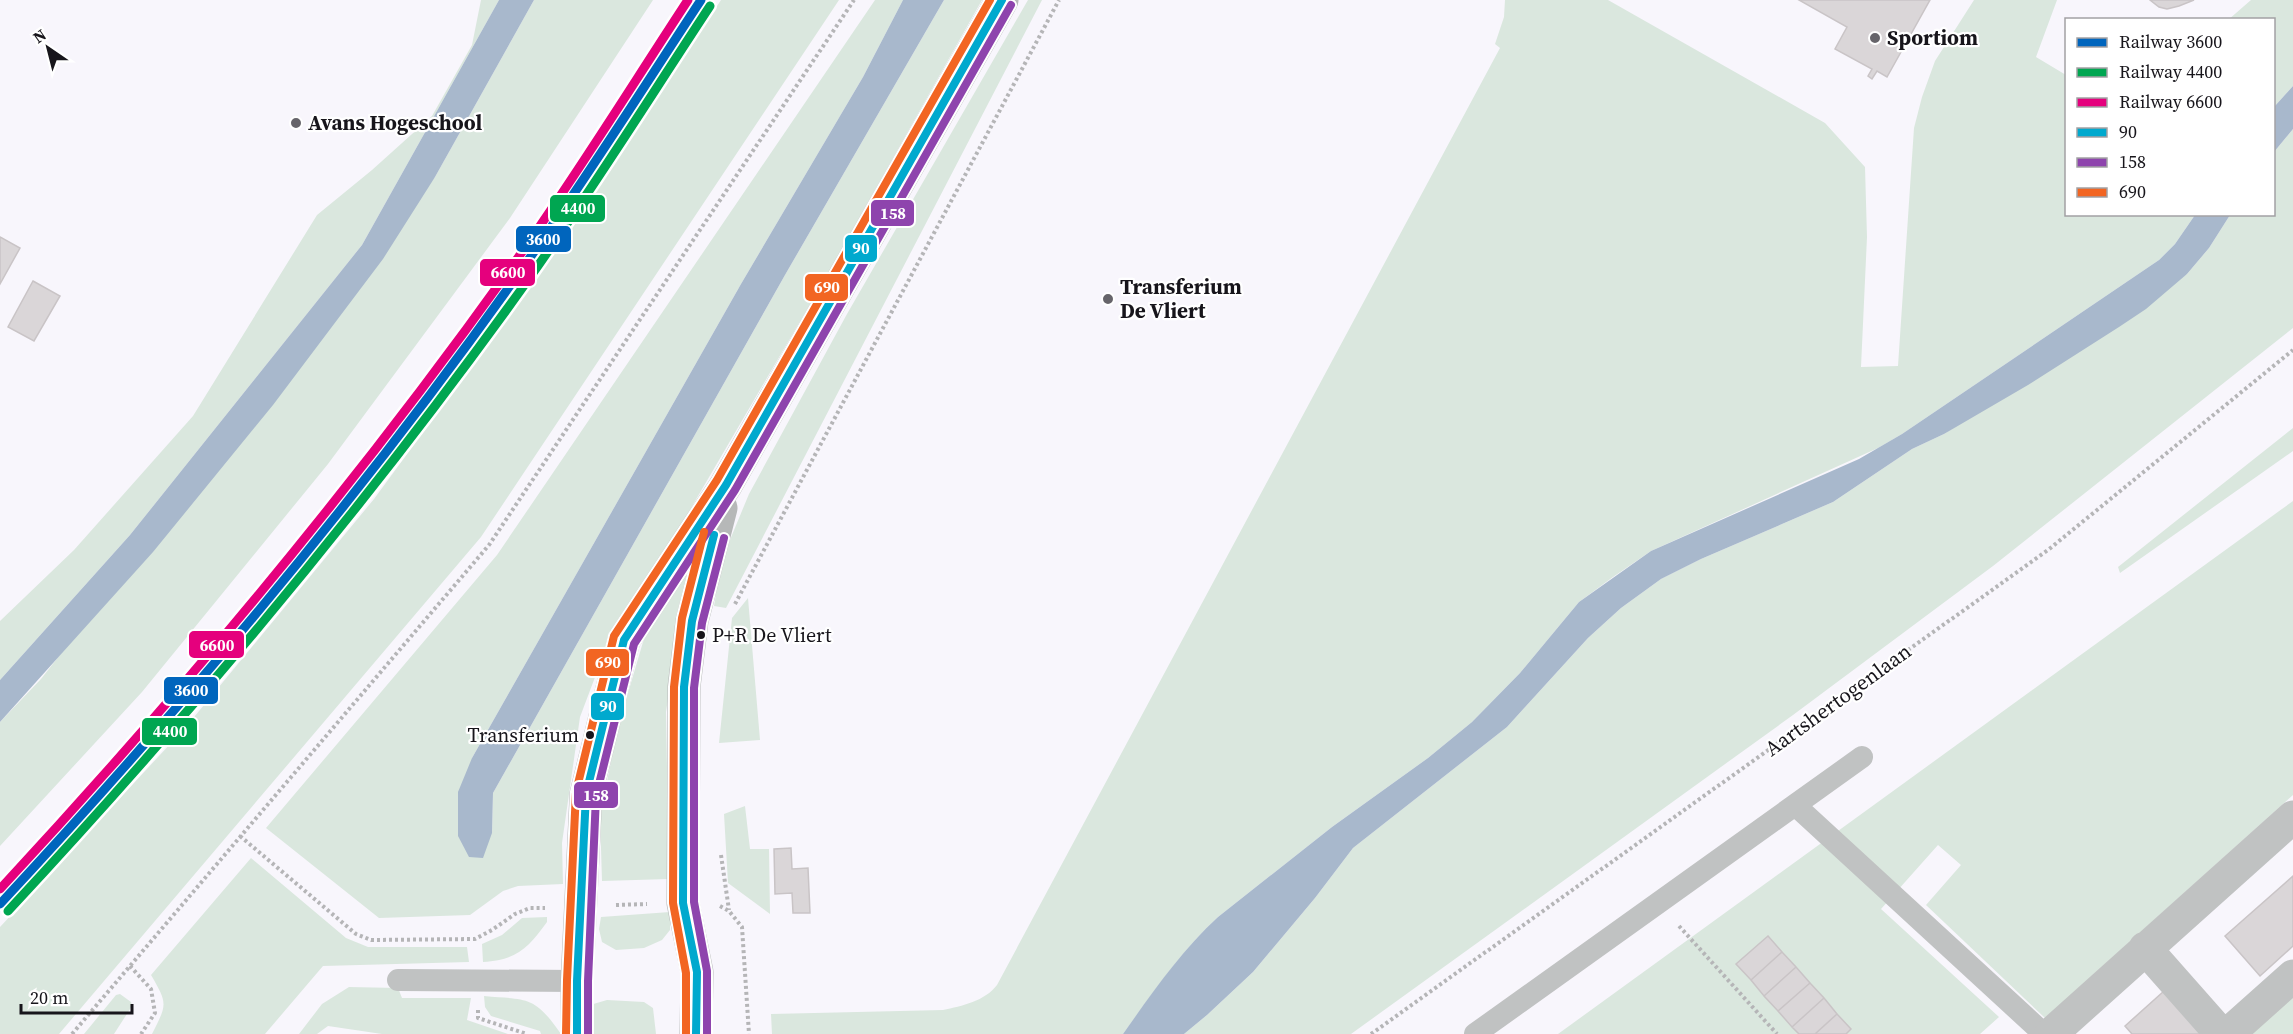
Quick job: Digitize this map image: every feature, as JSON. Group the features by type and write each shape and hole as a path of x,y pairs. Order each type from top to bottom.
{"main road":[{"path":"577,1034 577,981 586,794 624,640 726,485 1002,0"},
{"path":"696,1034 697,972 683,903 684,687 692,621 726,485"}],"street":[{"path":"2050,1034 2293,817"},
{"path":"2145,948 2222,1034"},
{"path":"2228,1034 2293,976"}],"lane":[{"path":"1475,1034 1862,757"},
{"path":"1795,805 2044,1034"},
{"path":"398,980 577,981"}],"path":[{"path":"72,1034 489,545 854,0"},
{"path":"731,613 1059,0"},
{"name":"Aartshertogenlaan","path":"1371,1034 2048,550 2293,350"},
{"path":"240,836 356,934 371,940 475,939 515,914 530,908 581,907"},
{"path":"1658,903 1777,1034"},
{"path":"130,966 151,989 154,1013 141,1034"}],"shaded area":[{"path":"481,0 499,0 362,245 130,535 0,680 0,621 74,550 193,416 317,215 432,116 472,45"},
{"path":"534,0 653,0 510,218 328,464 142,692 0,846 0,722 41,679 435,177"},
{"path":"721,0 839,0 481,537 59,1034 0,1034 0,927 185,728 374,499 557,250"},
{"path":"875,0 903,0 863,77 741,284 472,758 492,833 493,793 785,275 944,0 982,0 827,275 600,664 580,717 562,843 563,884 518,886 503,891 470,915 379,918 266,828 497,555"},
{"path":"1028,0 1042,0 726,608 714,606 722,559 749,494 847,314"},
{"path":"1505,0 1608,0 1825,123 1865,167 1867,237 1861,367 1898,366 1914,128 1935,61 1974,0 2057,0 2036,57 2065,74 2065,216 2194,216 2175,244 2159,260 1902,434 1878,448 1651,551 1579,602 1520,673 1472,722 1428,758 1332,827 1218,917 1180,958 1123,1034 772,1034 771,1014 943,1010 980,999 997,985 1500,48 1495,44 1504,17"},
{"path":"2251,0 2293,0 2293,86 2275,106 2275,18 2230,18"},
{"path":"2293,129 2293,328 1993,566 1793,715 1351,1034 1184,1034 1253,972 1315,898 1353,848 1507,727 1588,638 1621,608 1661,579 1701,559 1833,502 1912,449 1944,434 2187,274 2209,248 2229,216 2275,216 2275,151"},
{"path":"2293,428 2293,451 2120,573 2118,567"},
{"path":"2293,501 2293,795 2045,1018 1926,905 1961,865 1938,845 1881,909 1999,1017 1980,1034 1558,1034"},
{"path":"677,566 699,571 678,632 666,712 669,879 602,881 600,816 618,727 643,642"},
{"path":"748,598 760,740 719,743 732,618"},
{"path":"745,806 750,849 769,849 770,914 728,883 724,814"},
{"path":"251,858 346,938 368,947 467,947 469,962 323,966 265,1034 152,1034 163,1010 163,999 151,975"},
{"path":"670,912 670,930 662,940 644,948 616,950 602,942 599,929 601,917"},
{"path":"547,917 547,922 521,951 505,959 483,962 482,944 502,935 522,918"},
{"path":"2293,985 2293,1034 2241,1034"},
{"path":"349,987 398,988 402,998 471,998 467,1020 508,1034 382,1034 328,1026 317,1034 299,1034 322,1004"},
{"path":"120,994 131,1002 132,1006 114,1034 84,1034 116,995"},
{"path":"484,996 521,999 529,1002 544,1012 561,1034 541,1034 540,1031 491,1016 485,1007"},
{"path":"607,1000 644,1002 653,1008 656,1034 588,1034 590,1005"}],"water":[{"path":"499,0 534,0 435,177 383,259 273,405 153,552 0,722 0,680 130,535 362,245"},
{"path":"903,0 944,0 785,275 493,793 492,833 483,858 469,857 458,836 458,792 472,758 741,284 863,77"},
{"path":"2293,86 2293,129 2275,151 2275,106"},
{"path":"2194,216 2229,216 2209,248 2187,274 2146,309 2119,327 2028,385 1944,434 1912,449 1833,502 1701,559 1661,579 1621,608 1588,638 1507,727 1353,848 1315,898 1253,972 1207,1015 1184,1034 1123,1034 1179,958 1204,930 1332,827 1428,758 1472,722 1520,673 1579,602 1651,551 1859,459 1902,434 2159,260 2175,244"}],"building":[{"name":"Sportiom","path":"1799,0 1930,0 1887,77 1877,71 1872,79 1868,76 1872,69 1835,49 1847,27"},
{"path":"2150,0 2194,0 2167,9 2159,7"},
{"path":"0,237 20,248 0,284"},
{"path":"33,281 60,296 34,341 8,327"},
{"path":"791,848 792,869 808,868 810,913 793,913 792,893 775,894 774,849"},
{"path":"2293,876 2293,946 2260,976 2225,936"},
{"path":"1768,936 1782,952 1751,980 1736,964"},
{"path":"1782,952 1796,967 1764,996 1751,980"},
{"path":"1796,967 1810,983 1778,1011 1764,996"},
{"path":"1810,983 1824,998 1792,1027 1778,1011"},
{"path":"2164,991 2203,1034 2132,1034 2125,1026"},
{"path":"1824,998 1837,1014 1815,1034 1799,1034 1792,1027"},
{"path":"1837,1014 1851,1029 1846,1034 1815,1034"}],"rail line":[{"name":"6600","path":"0,889 201,664 390,430 533,236 688,0"},
{"name":"3600","path":"0,904 204,675 270,597 397,438 543,239 701,0"},
{"name":"4400","path":"8,911 212,682 278,604 406,444 468,363 552,246 710,6"}],"transit line":[{"name":"690","path":"566,1034 576,792 614,636 717,480 990,0"},
{"name":"90","path":"577,1034 577,981 586,794 624,640 726,485 1002,0"},
{"name":"158","path":"588,1034 596,796 634,644 735,490 1011,5"},
{"name":"690","path":"686,1034 686,973 673,903 674,687 682,618 704,532"},
{"name":"90","path":"696,1034 697,972 683,903 684,687 692,621 714,535"},
{"name":"158","path":"707,1034 707,971 694,902 694,688 702,623 724,538"}],"place":[{"name":"Sportiom","path":"1875,38"},
{"name":"Avans Hogeschool","path":"296,123"},
{"name":"Transferium De Vliert","path":"1108,299"},
{"name":"P+R De Vliert","path":"701,635"},
{"name":"Transferium","path":"590,735"}]}
